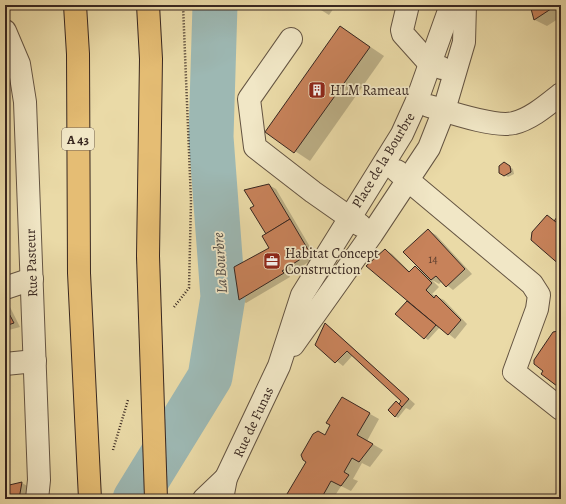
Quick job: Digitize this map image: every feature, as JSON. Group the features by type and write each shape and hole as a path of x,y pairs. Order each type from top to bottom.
{"highway":[{"name":"A 43","path":"75,5 78,54 79,273 90,499"},
{"path":"148,5 151,59 148,256 156,499"}],"street":[{"path":"408,5 402,30 403,34 429,63 456,72"},
{"name":"Place de la Bourbre","path":"349,217 402,134 416,102 451,5"},
{"path":"291,39 249,99 254,147 313,192 372,234 429,148 444,110 464,42 465,5"},
{"name":"Rue Pasteur","path":"6,33 19,64 25,102 39,480 38,499"},
{"path":"416,102 483,122 513,124 531,116 561,94"},
{"path":"385,162 409,179 532,284 539,295 538,309 514,372 561,409"},
{"name":"Rue de Funas","path":"222,499 226,478 279,366 302,296 349,217"},
{"name":"Rue de Funas","path":"279,366 372,234"},
{"path":"7,284 32,279"},
{"path":"5,364 35,361"},
{"name":"Rue de Funas","path":"204,499 226,478"}],"path":[{"path":"182,5 191,202 189,288"}],"building":[{"path":"530,5 557,5 534,20"},
{"name":"HLM Rameau","path":"340,26 370,47 294,153 265,132"},
{"path":"504,162 510,166 511,172 504,176 499,173 499,166"},
{"path":"269,184 290,219 266,234 250,208 254,206 244,190"},
{"path":"561,212 561,226 554,221"},
{"path":"547,215 561,226 561,266 531,240 532,232"},
{"name":"Habitat Concept Construction","path":"290,219 310,253 282,271 284,273 239,300 234,267 269,248 262,236"},
{"path":"428,229 465,269 446,287 436,276 431,280 403,252"},
{"path":"385,249 409,272 415,266 432,283 426,290 434,298 436,295 461,320 448,335 366,266"},
{"path":"407,301 436,325 424,339 395,314"},
{"path":"5,306 14,323 5,326"},
{"path":"325,323 409,399 402,407 399,404 401,401 347,351 335,363 315,345"},
{"path":"558,331 561,334 561,389 541,374 543,371 534,364 534,360 553,332"},
{"path":"342,397 370,413 357,435 373,444 359,462 352,458 344,472 349,475 341,486 331,481 321,499 284,499 306,462 303,460 301,455 313,434 318,431 325,435 330,425 326,423"},
{"path":"396,401 402,407 395,417 388,410"},
{"path":"22,482 19,499 5,499 5,486"}],"waterway":[{"name":"La Bourbre","path":"135,499 210,377 223,297 211,137 215,5"}],"place":[{"name":"HLM Rameau","path":"317,90"},
{"name":"Habitat Concept Construction","path":"272,261"}]}
